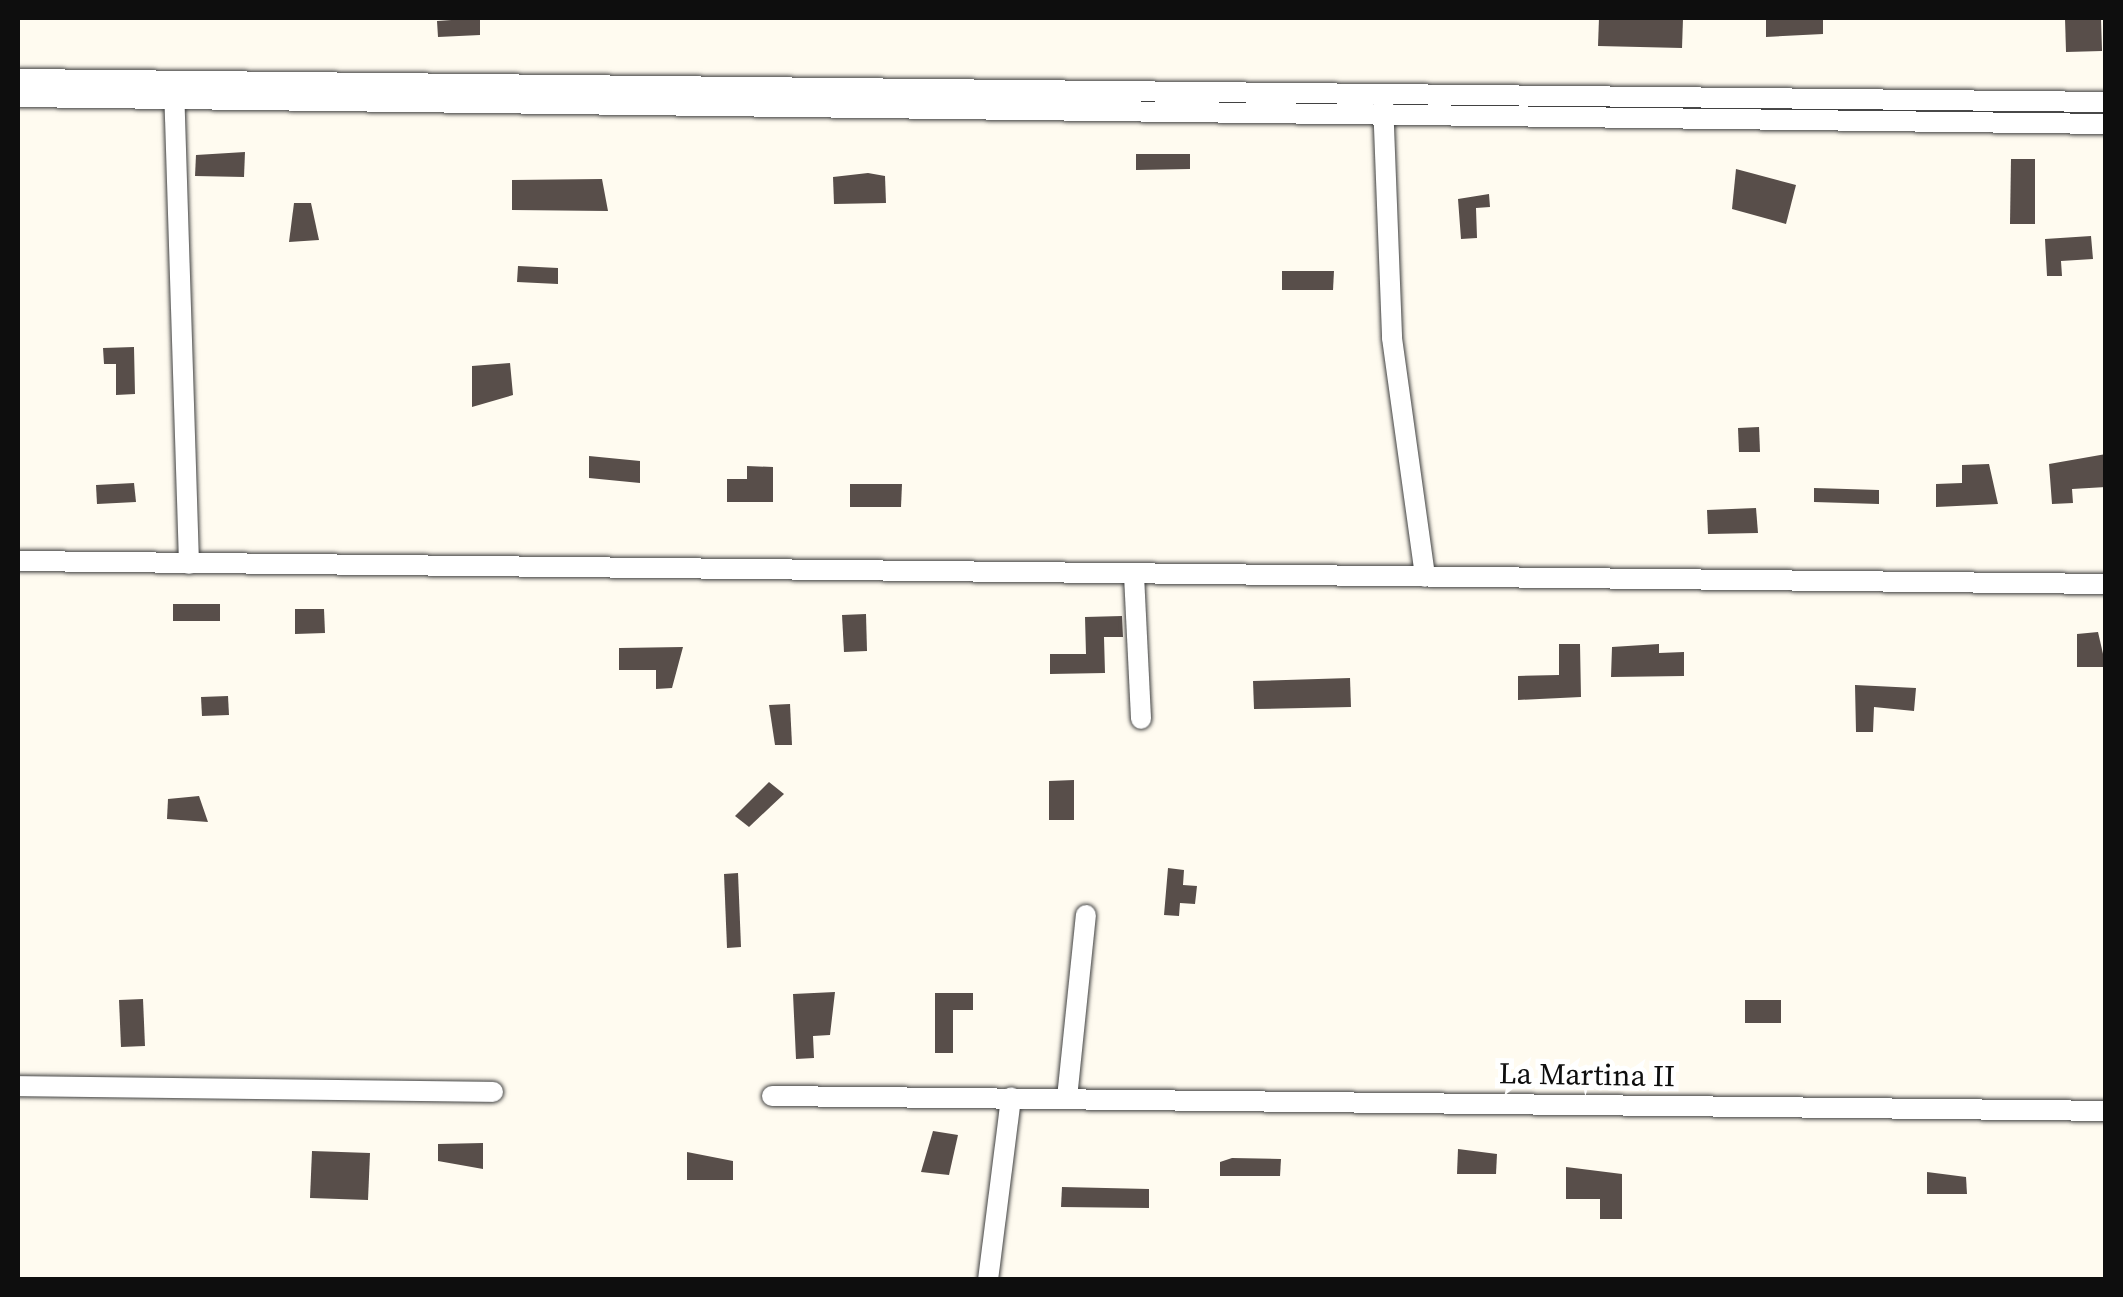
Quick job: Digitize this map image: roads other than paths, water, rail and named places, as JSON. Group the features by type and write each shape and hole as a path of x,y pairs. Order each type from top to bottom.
{"street":[{"path":"18,78 175,89 1383,103 2106,102"},
{"path":"18,97 175,89"},
{"path":"175,89 189,564"},
{"path":"1383,103 2106,124"},
{"path":"1383,103 1392,338 1424,577"},
{"path":"18,562 2106,584"},
{"path":"1134,575 1141,719"},
{"path":"1067,1098 1086,914"},
{"path":"18,1086 493,1092"},
{"name":"La Martina II","path":"772,1096 2106,1111"},
{"path":"988,1280 1011,1097"}]}
